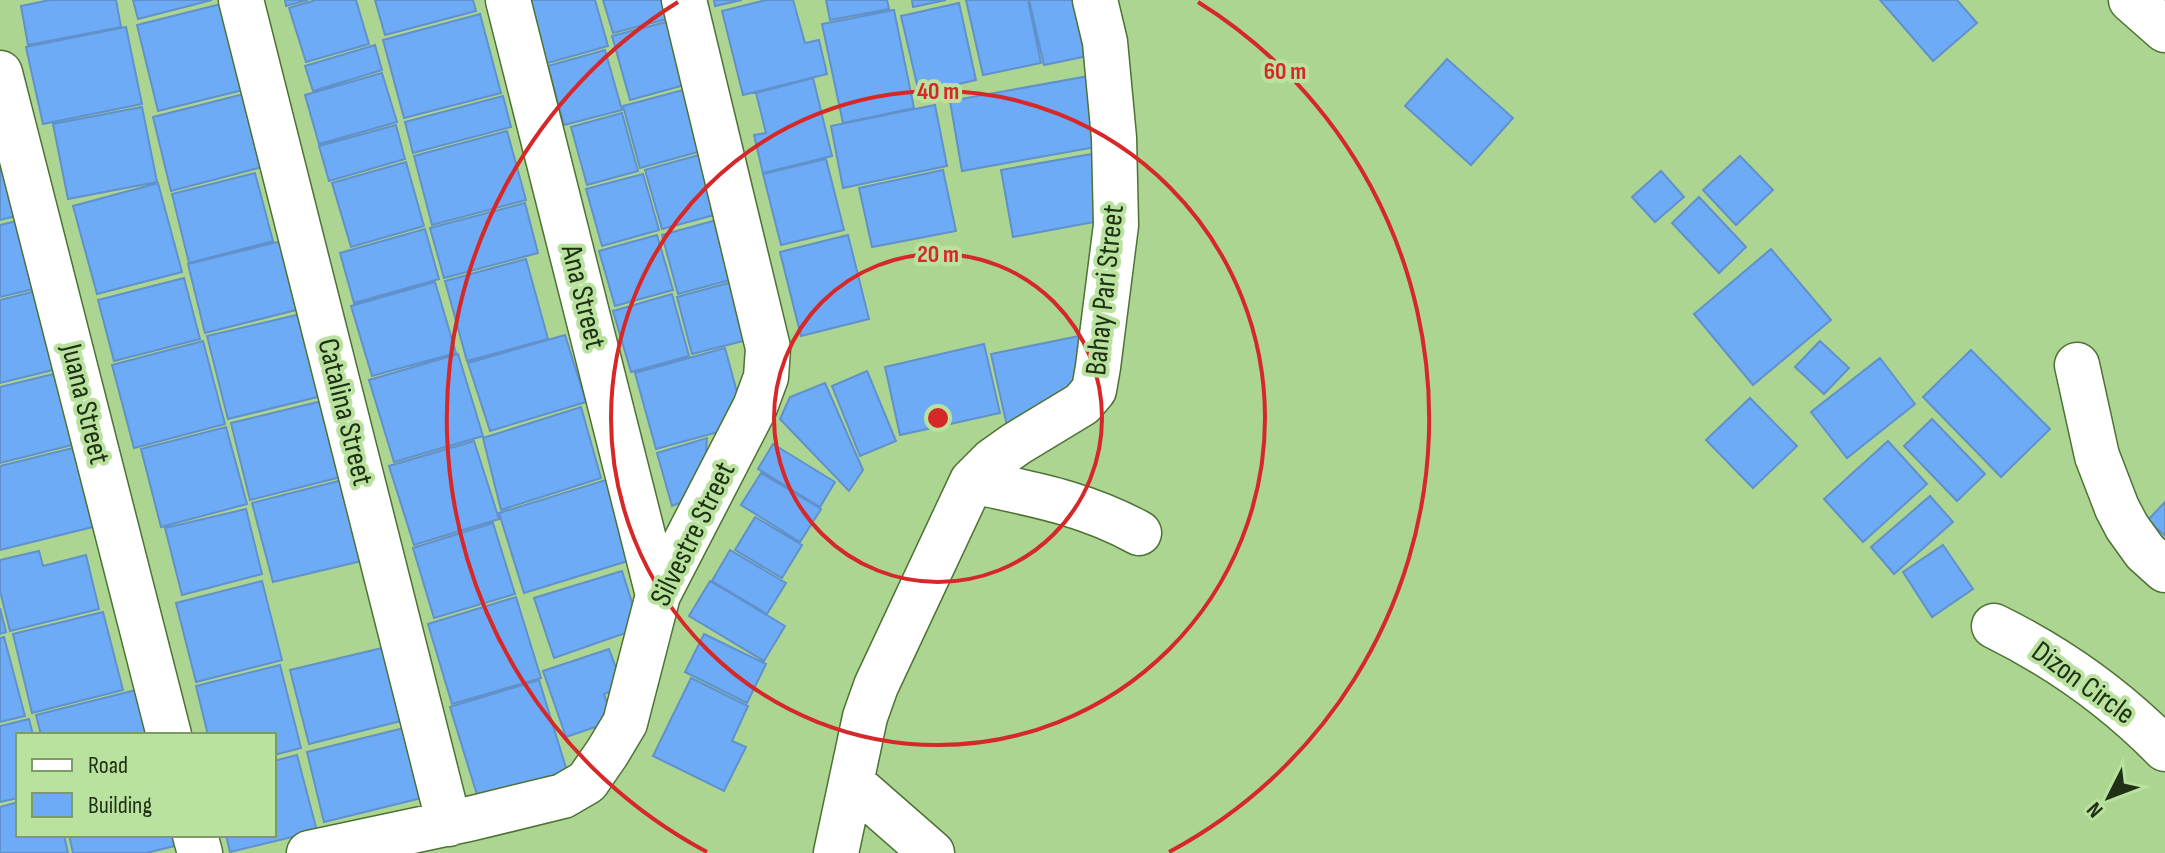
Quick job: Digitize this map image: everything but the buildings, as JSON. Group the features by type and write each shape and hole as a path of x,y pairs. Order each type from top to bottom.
{"street":[{"name":"Catalina Street","path":"241,0 449,824"},
{"name":"Ana Street","path":"508,0 658,595"},
{"name":"Silvestre Street","path":"309,853 563,796 587,782 625,723 658,595 755,407 766,377 768,348 684,0"},
{"name":"Bahay Pari Street","path":"836,853 865,717 876,686 972,481 992,461 1082,404 1094,390 1116,225 1113,124 1105,42 1095,0"},
{"path":"2131,0 2165,30"},
{"name":"Juana Street","path":"0,73 168,733"},
{"path":"2077,365 2097,456 2117,508 2145,552 2165,570"},
{"path":"972,481 1068,502 1111,517 1139,533"},
{"name":"Dizon Circle","path":"1994,626 2037,647 2155,721"},
{"path":"852,783 932,853"}]}
